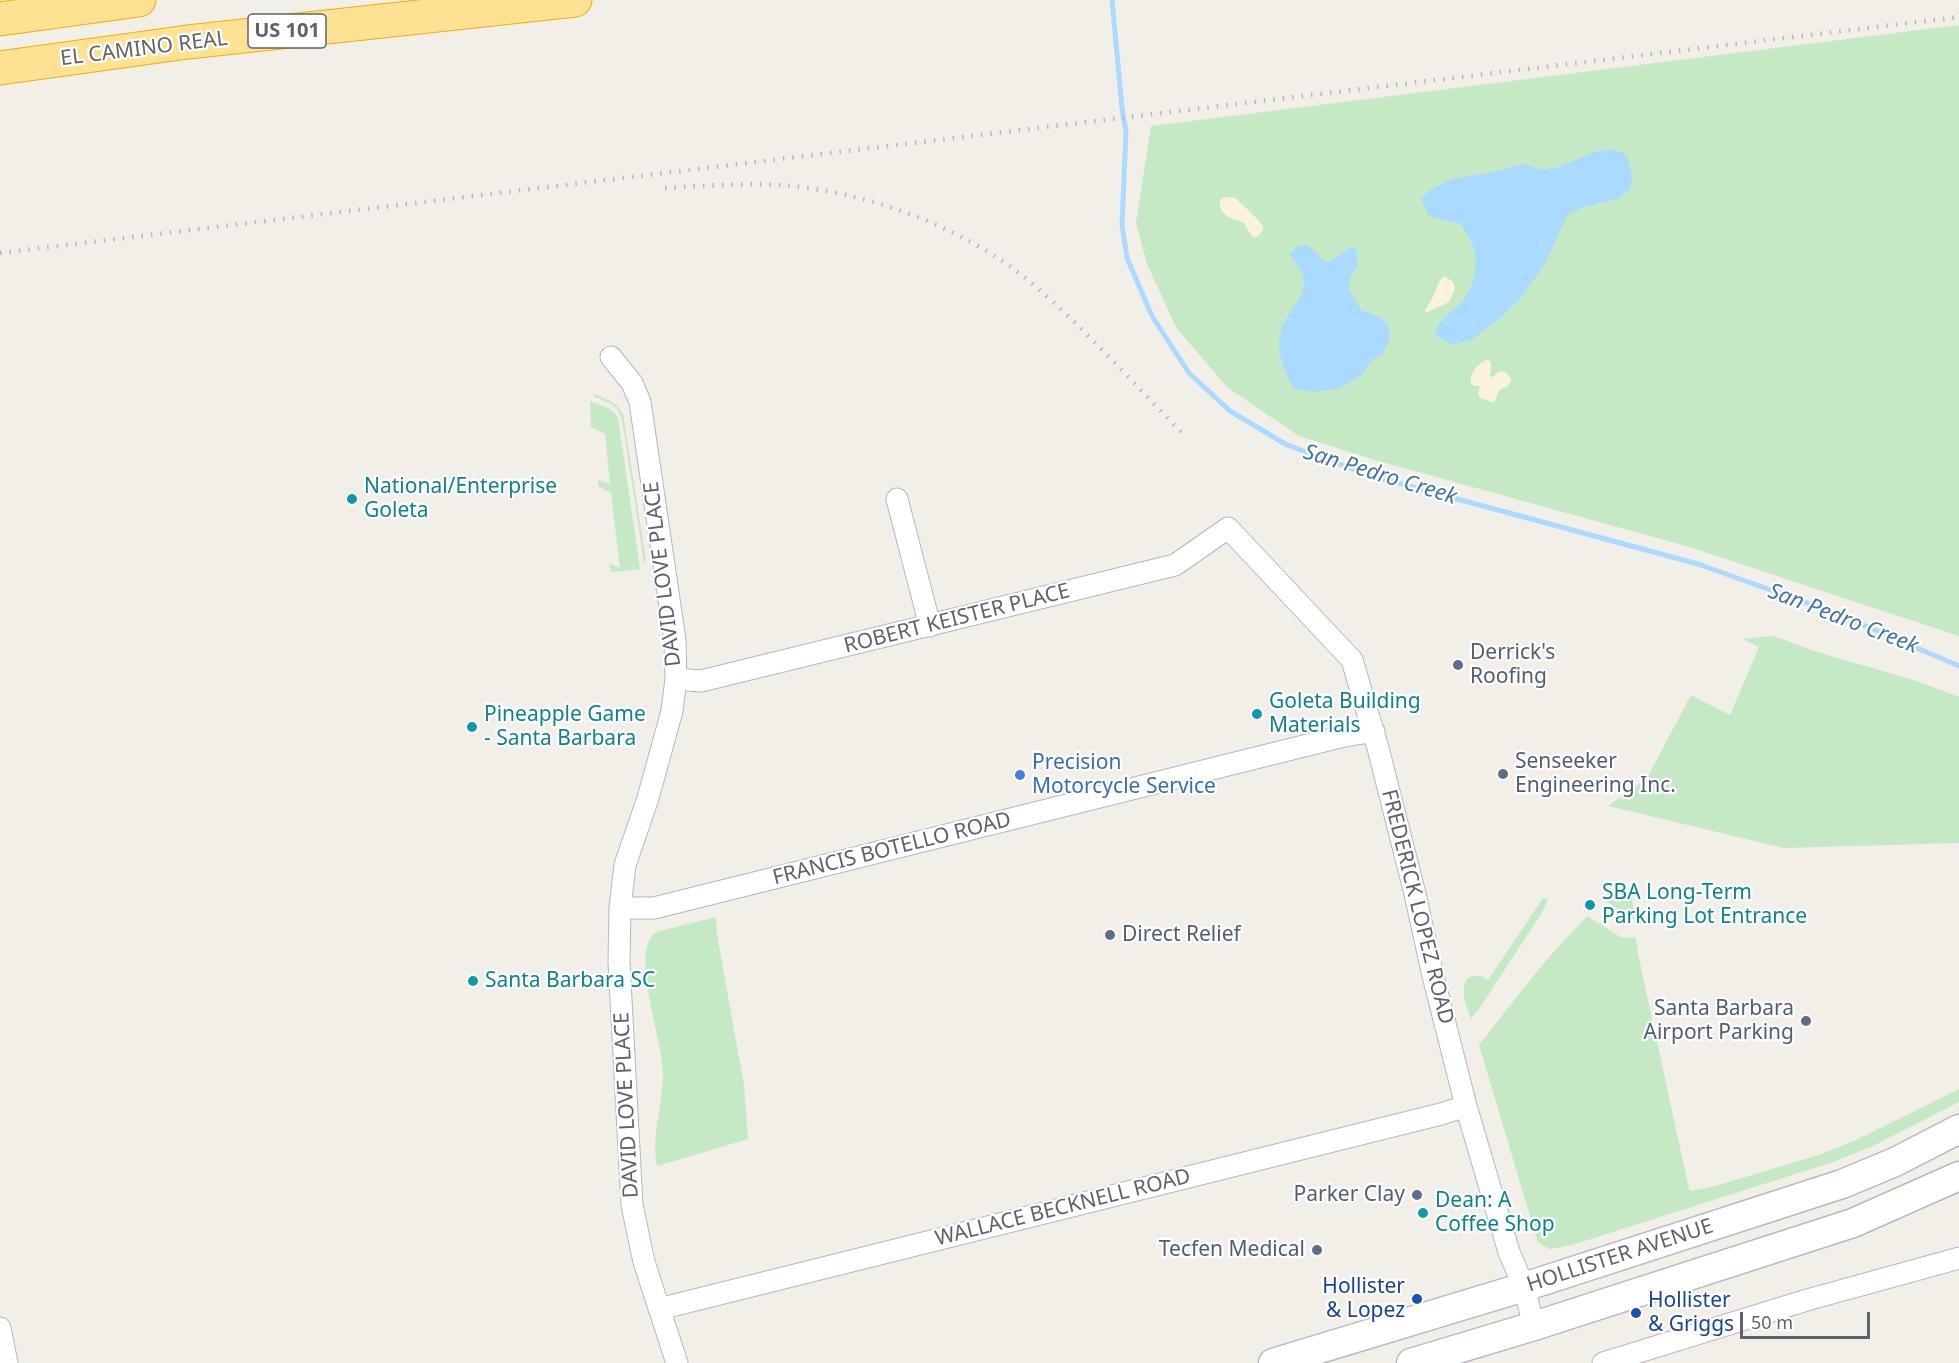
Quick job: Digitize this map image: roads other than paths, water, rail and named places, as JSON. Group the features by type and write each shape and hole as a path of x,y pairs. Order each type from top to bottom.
{"highway":[{"path":"0,19 139,0"},
{"name":"EL CAMINO REAL","path":"0,68 188,42 575,0"}],"main road":[{"name":"HOLLISTER AVENUE","path":"1274,1363 1524,1287 1842,1184 1894,1162 1959,1130"},
{"name":"HOLLISTER AVENUE","path":"1412,1363 1853,1224 1959,1176"}],"street":[{"name":"DAVID LOVE PLACE","path":"611,357 632,383 640,402 675,640 676,679 672,711 648,798 625,865 620,908 619,962 632,1205 644,1262 677,1363"},
{"path":"897,499 930,626"},
{"name":"ROBERT KEISTER PLACE","path":"676,679 701,681 1176,564 1228,528"},
{"name":"FREDERICK LOPEZ ROAD","path":"1228,528 1352,660 1374,731 1466,1106 1509,1252 1524,1287 1534,1326"},
{"name":"FRANCIS BOTELLO ROAD","path":"620,908 654,908 1346,736 1374,731"},
{"name":"WALLACE BECKNELL ROAD","path":"659,1309 1466,1106"},
{"path":"1603,1363 1918,1268 1959,1258"},
{"path":"0,1328 7,1363"}],"water":[{"path":"1614,149 1627,155 1633,181 1627,192 1617,199 1584,207 1567,215 1546,262 1520,299 1473,339 1451,345 1435,334 1443,320 1469,292 1476,264 1472,243 1461,224 1428,215 1421,199 1431,189 1450,180 1492,173 1525,164 1542,170 1559,167 1595,152"},
{"path":"1308,245 1325,262 1329,262 1351,247 1356,249 1358,264 1350,278 1349,290 1361,310 1385,321 1390,330 1384,352 1372,361 1362,375 1339,388 1317,392 1294,389 1279,349 1284,323 1304,288 1299,267 1289,254 1298,246"}],"waterway":[{"name":"San Pedro Creek","path":"1112,0 1126,132 1122,225 1127,258 1152,316 1189,373 1230,411 1287,445 1372,476 1698,564 1835,613 1959,666"}],"railway":[{"path":"0,253 1959,17"},
{"path":"665,188 750,184 811,188 878,203 944,228 1003,262 1050,299 1183,434"}],"place":[{"name":"National/Enterprise Goleta","path":"352,499"},
{"name":"Derrick's Roofing","path":"1458,665"},
{"name":"Goleta Building Materials","path":"1257,714"},
{"name":"Pineapple Game - Santa Barbara","path":"472,727"},
{"name":"Senseeker Engineering Inc.","path":"1503,774"},
{"name":"Precision Motorcycle Service","path":"1020,775"},
{"name":"SBA Long-Term Parking Lot Entrance","path":"1590,905"},
{"name":"Direct Relief","path":"1110,935"},
{"name":"Santa Barbara SC","path":"473,981"},
{"name":"Santa Barbara Airport Parking","path":"1806,1021"},
{"name":"Parker Clay","path":"1417,1195"},
{"name":"Dean: A Coffee Shop","path":"1423,1213"},
{"name":"Tecfen Medical","path":"1317,1250"},
{"name":"Hollister & Lopez","path":"1417,1299"},
{"name":"Hollister & Griggs","path":"1636,1313"}]}
